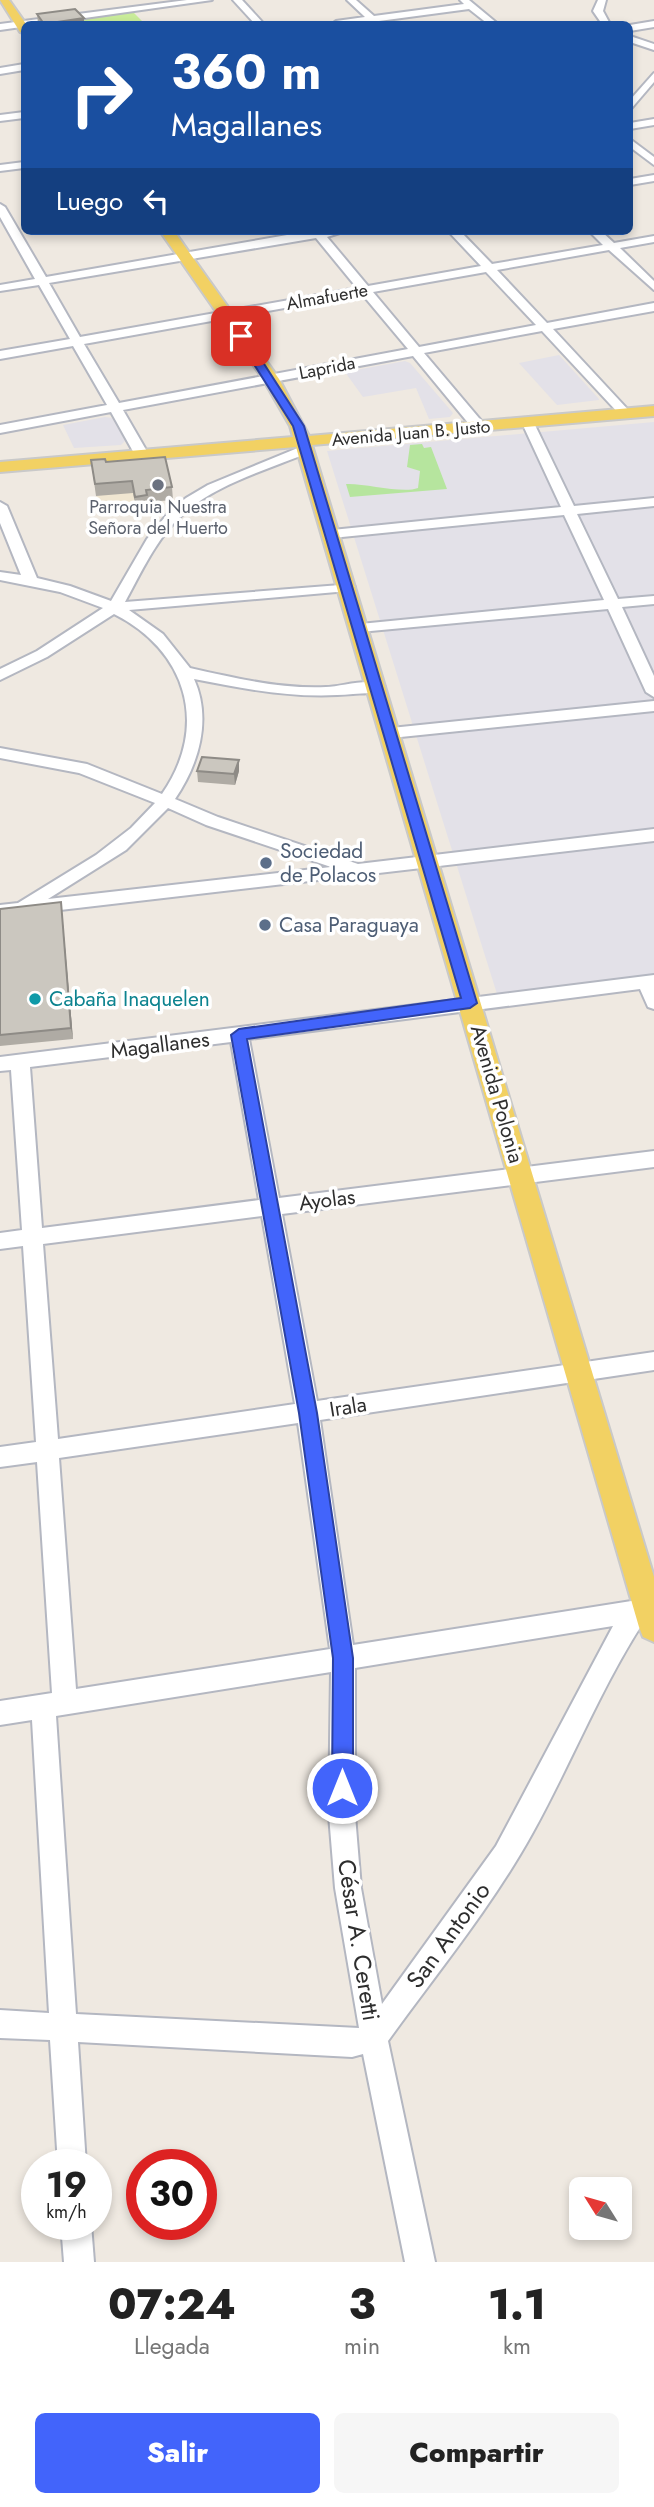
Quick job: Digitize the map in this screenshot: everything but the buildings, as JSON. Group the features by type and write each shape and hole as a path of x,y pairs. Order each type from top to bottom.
{"main road":[{"path":"3,0 21,24"},
{"name":"Avenida Polonia","path":"170,235 271,379 298,426 579,1372 647,1616"},
{"name":"Avenida Juan B. Justo","path":"0,467 304,445 654,411"}],"street":[{"path":"125,0 136,14"},
{"path":"75,21 136,14 208,0"},
{"path":"237,0 257,21"},
{"path":"351,0 373,21"},
{"path":"602,0 598,11 604,21"},
{"path":"379,21 468,3 489,21"},
{"path":"633,28 654,24"},
{"path":"0,27 21,27"},
{"path":"633,41 654,47"},
{"path":"0,71 21,68"},
{"path":"633,103 654,76"},
{"path":"0,118 21,115"},
{"path":"633,125 654,122"},
{"path":"633,144 654,162"},
{"path":"0,168 21,165"},
{"path":"633,182 654,178"},
{"path":"0,207 5,225 43,281 142,455"},
{"path":"0,288 307,235"},
{"path":"320,235 479,427"},
{"path":"458,235 626,414"},
{"path":"599,235 654,286"},
{"name":"Almafuerte","path":"0,355 654,239"},
{"name":"Laprida","path":"0,429 654,307"},
{"path":"528,423 654,692"},
{"path":"0,675 42,654 115,607 152,542 174,515 213,488 304,445"},
{"path":"332,534 654,502"},
{"path":"0,506 30,579"},
{"path":"0,576 30,579 76,591 115,607 144,625 167,647 185,672 196,713 190,757 166,801 114,849 58,886 8,910"},
{"path":"115,607 348,587"},
{"path":"360,628 654,600"},
{"path":"185,672 242,686 284,691 325,692 377,687"},
{"path":"391,733 654,706"},
{"path":"0,753 81,768 212,821 361,870"},
{"path":"8,910 654,835"},
{"path":"650,981 654,1002"},
{"name":"Magallanes","path":"10,1063 650,981"},
{"name":"César A. Ceretti","path":"239,1035 308,1413 343,1658 342,1815 348,1888 374,2038 420,2262"},
{"path":"10,1063 33,1237 46,1451 62,2026 71,2149"},
{"name":"Ayolas","path":"0,1241 654,1160"},
{"name":"Irala","path":"0,1457 654,1361"},
{"path":"0,1713 343,1658 647,1616"},
{"name":"San Antonio","path":"374,2038 505,1857 548,1781 611,1648 647,1616"},
{"path":"0,2024 352,2043 374,2038"},
{"path":"77,2240 79,2262"}],"shaded area":[{"path":"559,355 599,400 557,405 519,363"},
{"path":"405,361 410,363 453,413 450,417 429,419 416,388 363,397 345,372"},
{"path":"112,418 125,441 121,445 74,448 63,425"},
{"path":"654,422 654,975 497,994 327,451"},
{"path":"142,471 148,508 116,511 98,507 93,472"}],"green space":[{"path":"133,12 142,21 63,21"},
{"path":"422,444 424,448 431,447 447,489 350,497 346,484 403,490 418,488 420,471 407,467 410,445"}],"place":[{"name":"Parroquia Nuestra Señora del Huerto","path":"158,485"},
{"name":"Sociedad de Polacos","path":"266,863"},
{"name":"Casa Paraguaya","path":"265,925"},
{"name":"Cabaña Inaquelen","path":"35,999"}],"route":[{"path":"241,336 271,379 298,426 470,1003 239,1035 308,1413 343,1658 342,1788"}]}
